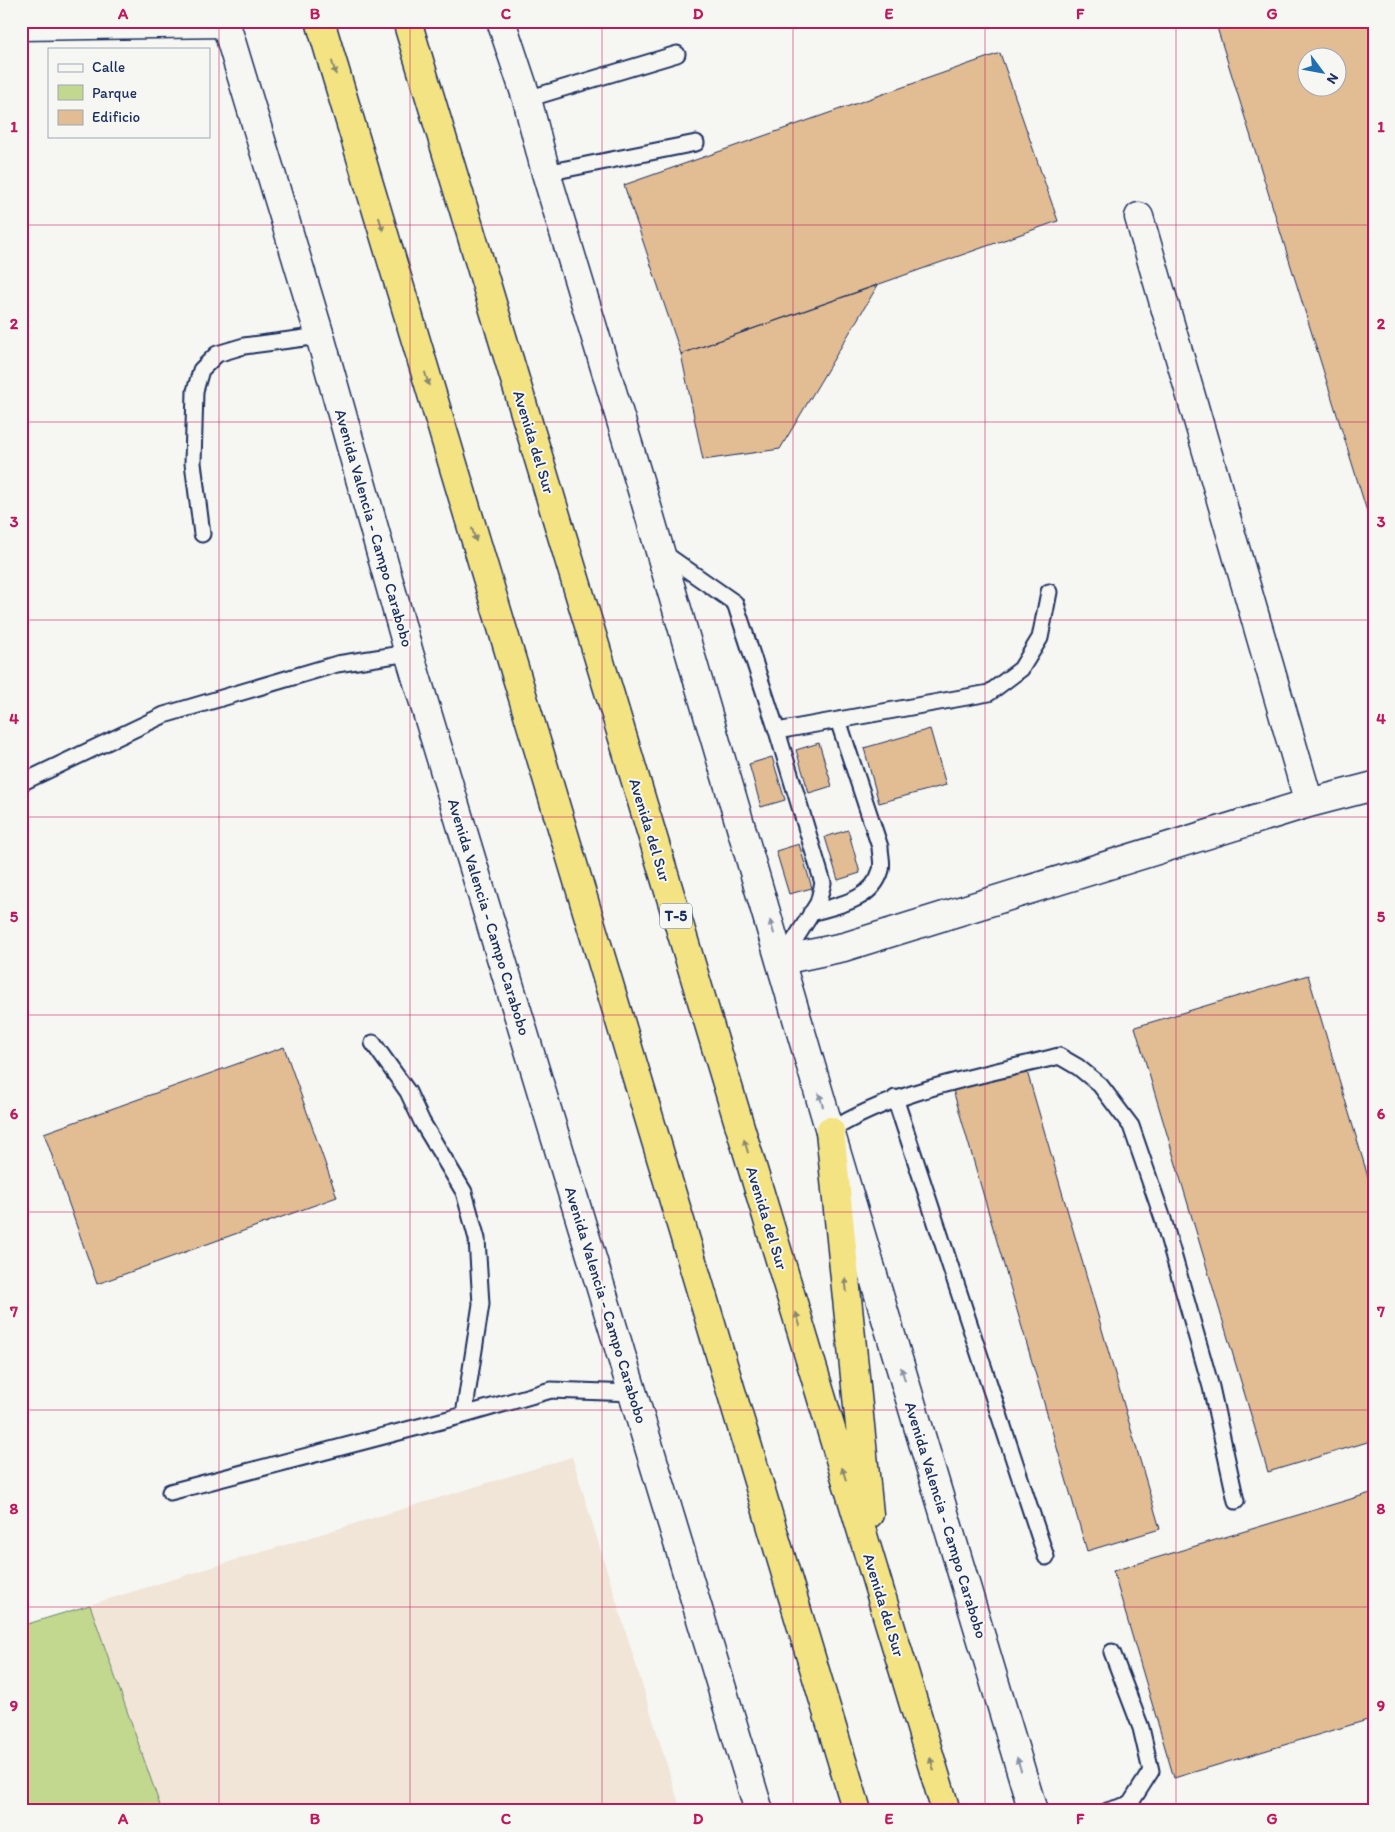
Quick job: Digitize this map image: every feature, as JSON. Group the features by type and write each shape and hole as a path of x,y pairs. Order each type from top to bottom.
{"highway":[{"path":"320,21 857,1811"},
{"name":"Avenida del Sur","path":"407,21 946,1811"},
{"path":"830,1131 875,1577"}],"street":[{"name":"Avenida Valencia - Campo Carabobo","path":"501,21 527,99 546,173 782,960 830,1131 1033,1811"},
{"name":"Avenida Valencia - Campo Carabobo","path":"225,22 320,336 409,652 759,1811"},
{"path":"21,26 225,22"},
{"path":"1140,217 1309,803"},
{"path":"782,960 844,947 1309,803 1374,786"}],"lane":[{"path":"527,99 677,54"},
{"path":"546,173 696,143"},
{"path":"202,534 194,463 195,391 201,370 217,354 244,346 320,336"},
{"path":"660,550 735,603 823,883 818,902 782,960"},
{"path":"777,732 989,692 1022,669 1040,638 1049,592"},
{"path":"21,783 164,715 337,664 409,652"},
{"path":"811,913 863,896 876,882 882,868 880,847 838,720"},
{"path":"372,1043 408,1092 422,1122 464,1192 477,1240 481,1304 464,1416"},
{"path":"830,1131 857,1114 895,1098 1059,1056 1078,1067 1100,1085 1131,1126 1164,1219 1211,1388 1236,1501"},
{"path":"895,1098 1046,1557"},
{"path":"170,1492 464,1416 551,1390 632,1393"},
{"path":"1107,1811 1130,1804 1151,1771 1141,1728 1112,1652"}],"shaded area":[{"path":"572,1457 681,1811 21,1811 21,1626"}],"green space":[{"path":"90,1605 162,1811 21,1811 21,1626"}],"building":[{"path":"1215,21 1374,21 1374,534"},
{"path":"1000,53 1058,221 681,354 624,185"},
{"path":"878,285 780,449 703,460 681,354"},
{"path":"930,729 946,785 879,803 864,748"},
{"path":"819,743 832,786 809,793 796,750"},
{"path":"772,757 785,800 761,807 749,764"},
{"path":"848,830 860,873 838,880 825,837"},
{"path":"799,844 812,888 789,894 776,851"},
{"path":"1308,975 1374,1197 1374,1440 1268,1472 1135,1027"},
{"path":"284,1047 337,1197 97,1284 44,1133"},
{"path":"1026,1068 1160,1529 1087,1551 953,1090"},
{"path":"1374,1492 1374,1718 1174,1778 1113,1571"}]}
